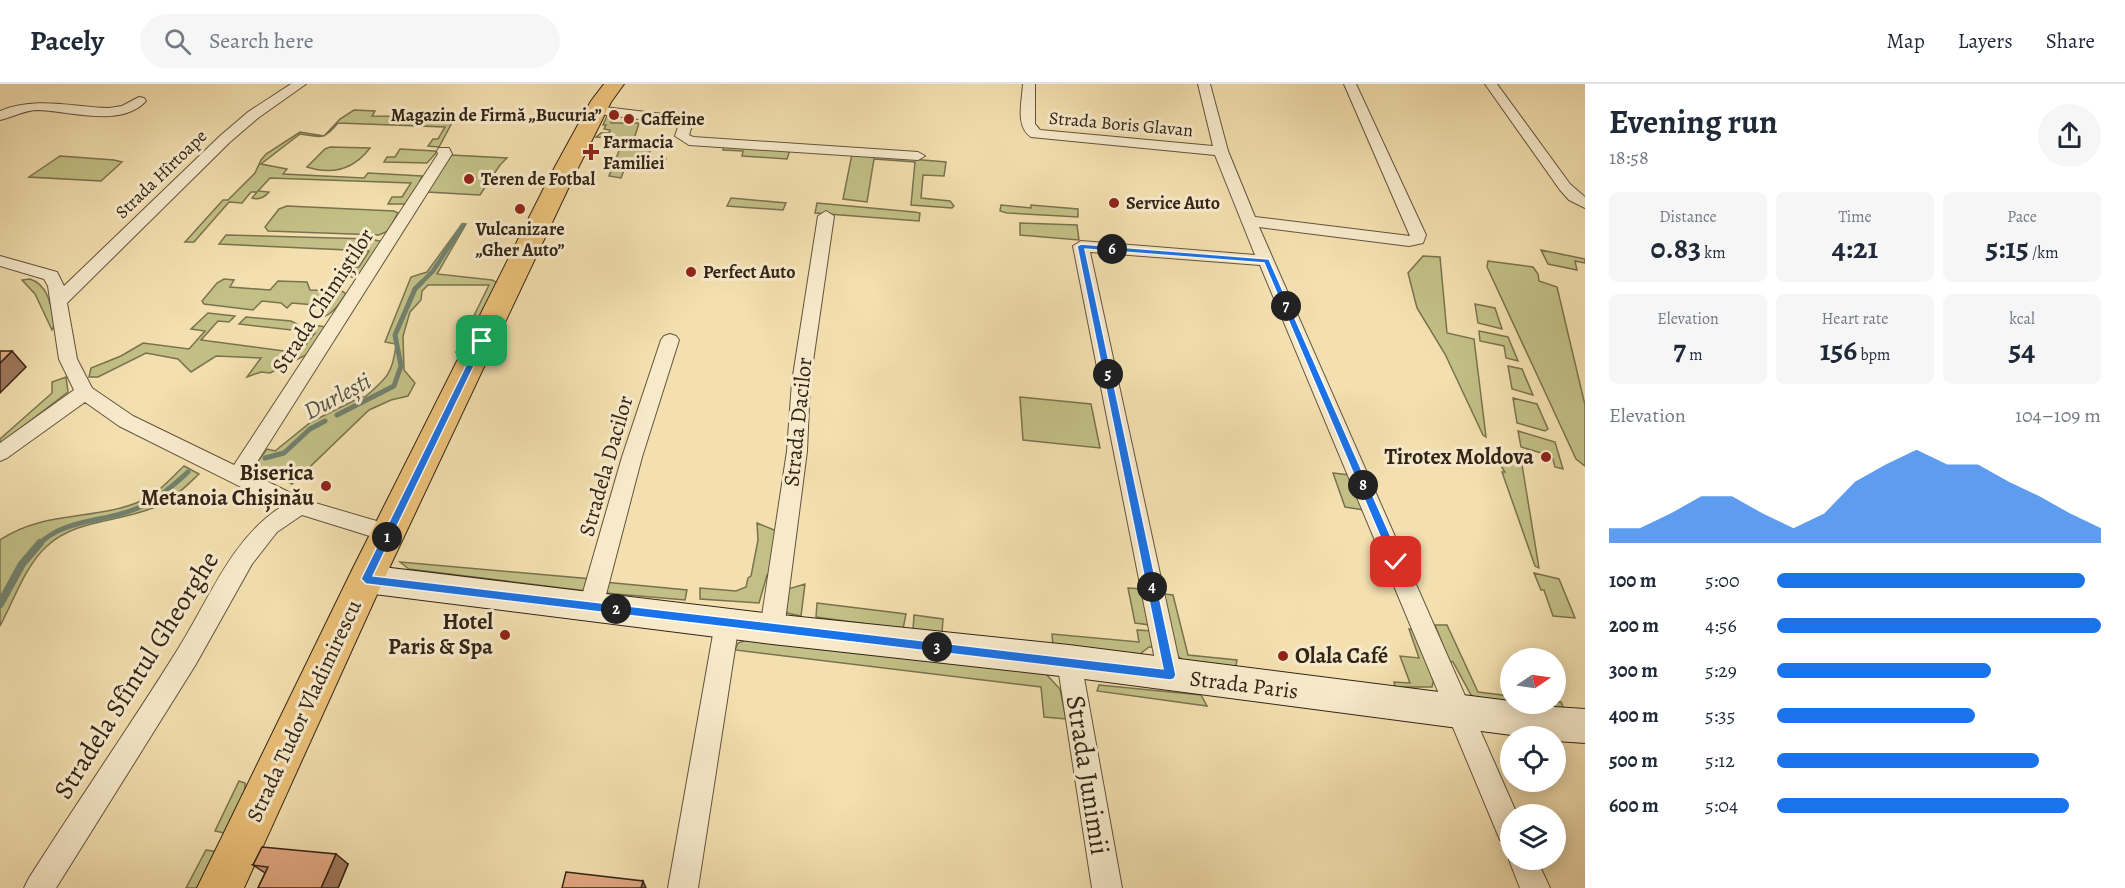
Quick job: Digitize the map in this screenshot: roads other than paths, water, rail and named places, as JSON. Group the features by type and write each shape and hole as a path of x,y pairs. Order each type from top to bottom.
{"main road":[{"name":"Strada Tudor Vladimirescu","path":"220,888 366,579 605,93"}],"street":[{"name":"Strada Hîrtoape","path":"58,302 225,140 262,109 300,84"},
{"name":"Strada Boris Glavan","path":"1029,84 1028,124 1029,129 1036,134 1221,151"},
{"path":"1204,84 1221,151 1249,221 1500,806"},
{"path":"1249,221 1409,241 1417,240 1418,235 1350,84"},
{"path":"1491,84 1565,187 1574,197 1585,203"},
{"path":"605,93 683,120 686,122 682,136 689,141 918,156"},
{"path":"0,116 14,109 36,106 121,112 139,101"},
{"name":"Strada Chimiștilor","path":"238,476 445,154 444,151"},
{"name":"Strada Dacilor","path":"772,629 796,451 801,382 826,216"},
{"path":"1170,675 1081,246 1267,261"},
{"path":"0,261 48,273 53,279 68,359 85,392 126,421 299,506 389,533"},
{"name":"Stradela Dacilor","path":"591,606 632,457 670,340"},
{"path":"0,453 85,392"},
{"name":"Stradela Sfîntul Gheorghe","path":"39,888 187,656 244,557 269,526 299,506"},
{"name":"Strada Paris","path":"366,579 728,624 1070,661 1585,726"},
{"path":"683,888 728,624"},
{"name":"Strada Junimii","path":"1070,661 1107,888"},
{"path":"1527,870 1535,888"}],"waterway":[{"name":"Durlești","path":"337,415 394,386 401,366 395,335 415,289 433,271 463,225"},
{"name":"Durlești","path":"265,458 284,453 310,429 325,421"},
{"name":"Durlești","path":"39,544 59,530 139,508 188,472"},
{"name":"Durlești","path":"0,604 22,564 39,544"}],"place":[{"name":"Magazin de Firmă „Bucuria”","path":"614,115"},
{"name":"Caffeine","path":"629,119"},
{"name":"Farmacia Familiei","path":"591,152"},
{"name":"Teren de Fotbal","path":"469,179"},
{"name":"Service Auto","path":"1114,203"},
{"name":"Vulcanizare „Gher Auto”","path":"520,209"},
{"name":"Perfect Auto","path":"691,272"},
{"name":"Tirotex Moldova","path":"1546,457"},
{"name":"Biserica Metanoia Chișinău","path":"326,486"},
{"name":"Hotel Paris & Spa","path":"505,635"},
{"name":"Olala Café","path":"1283,656"}]}
